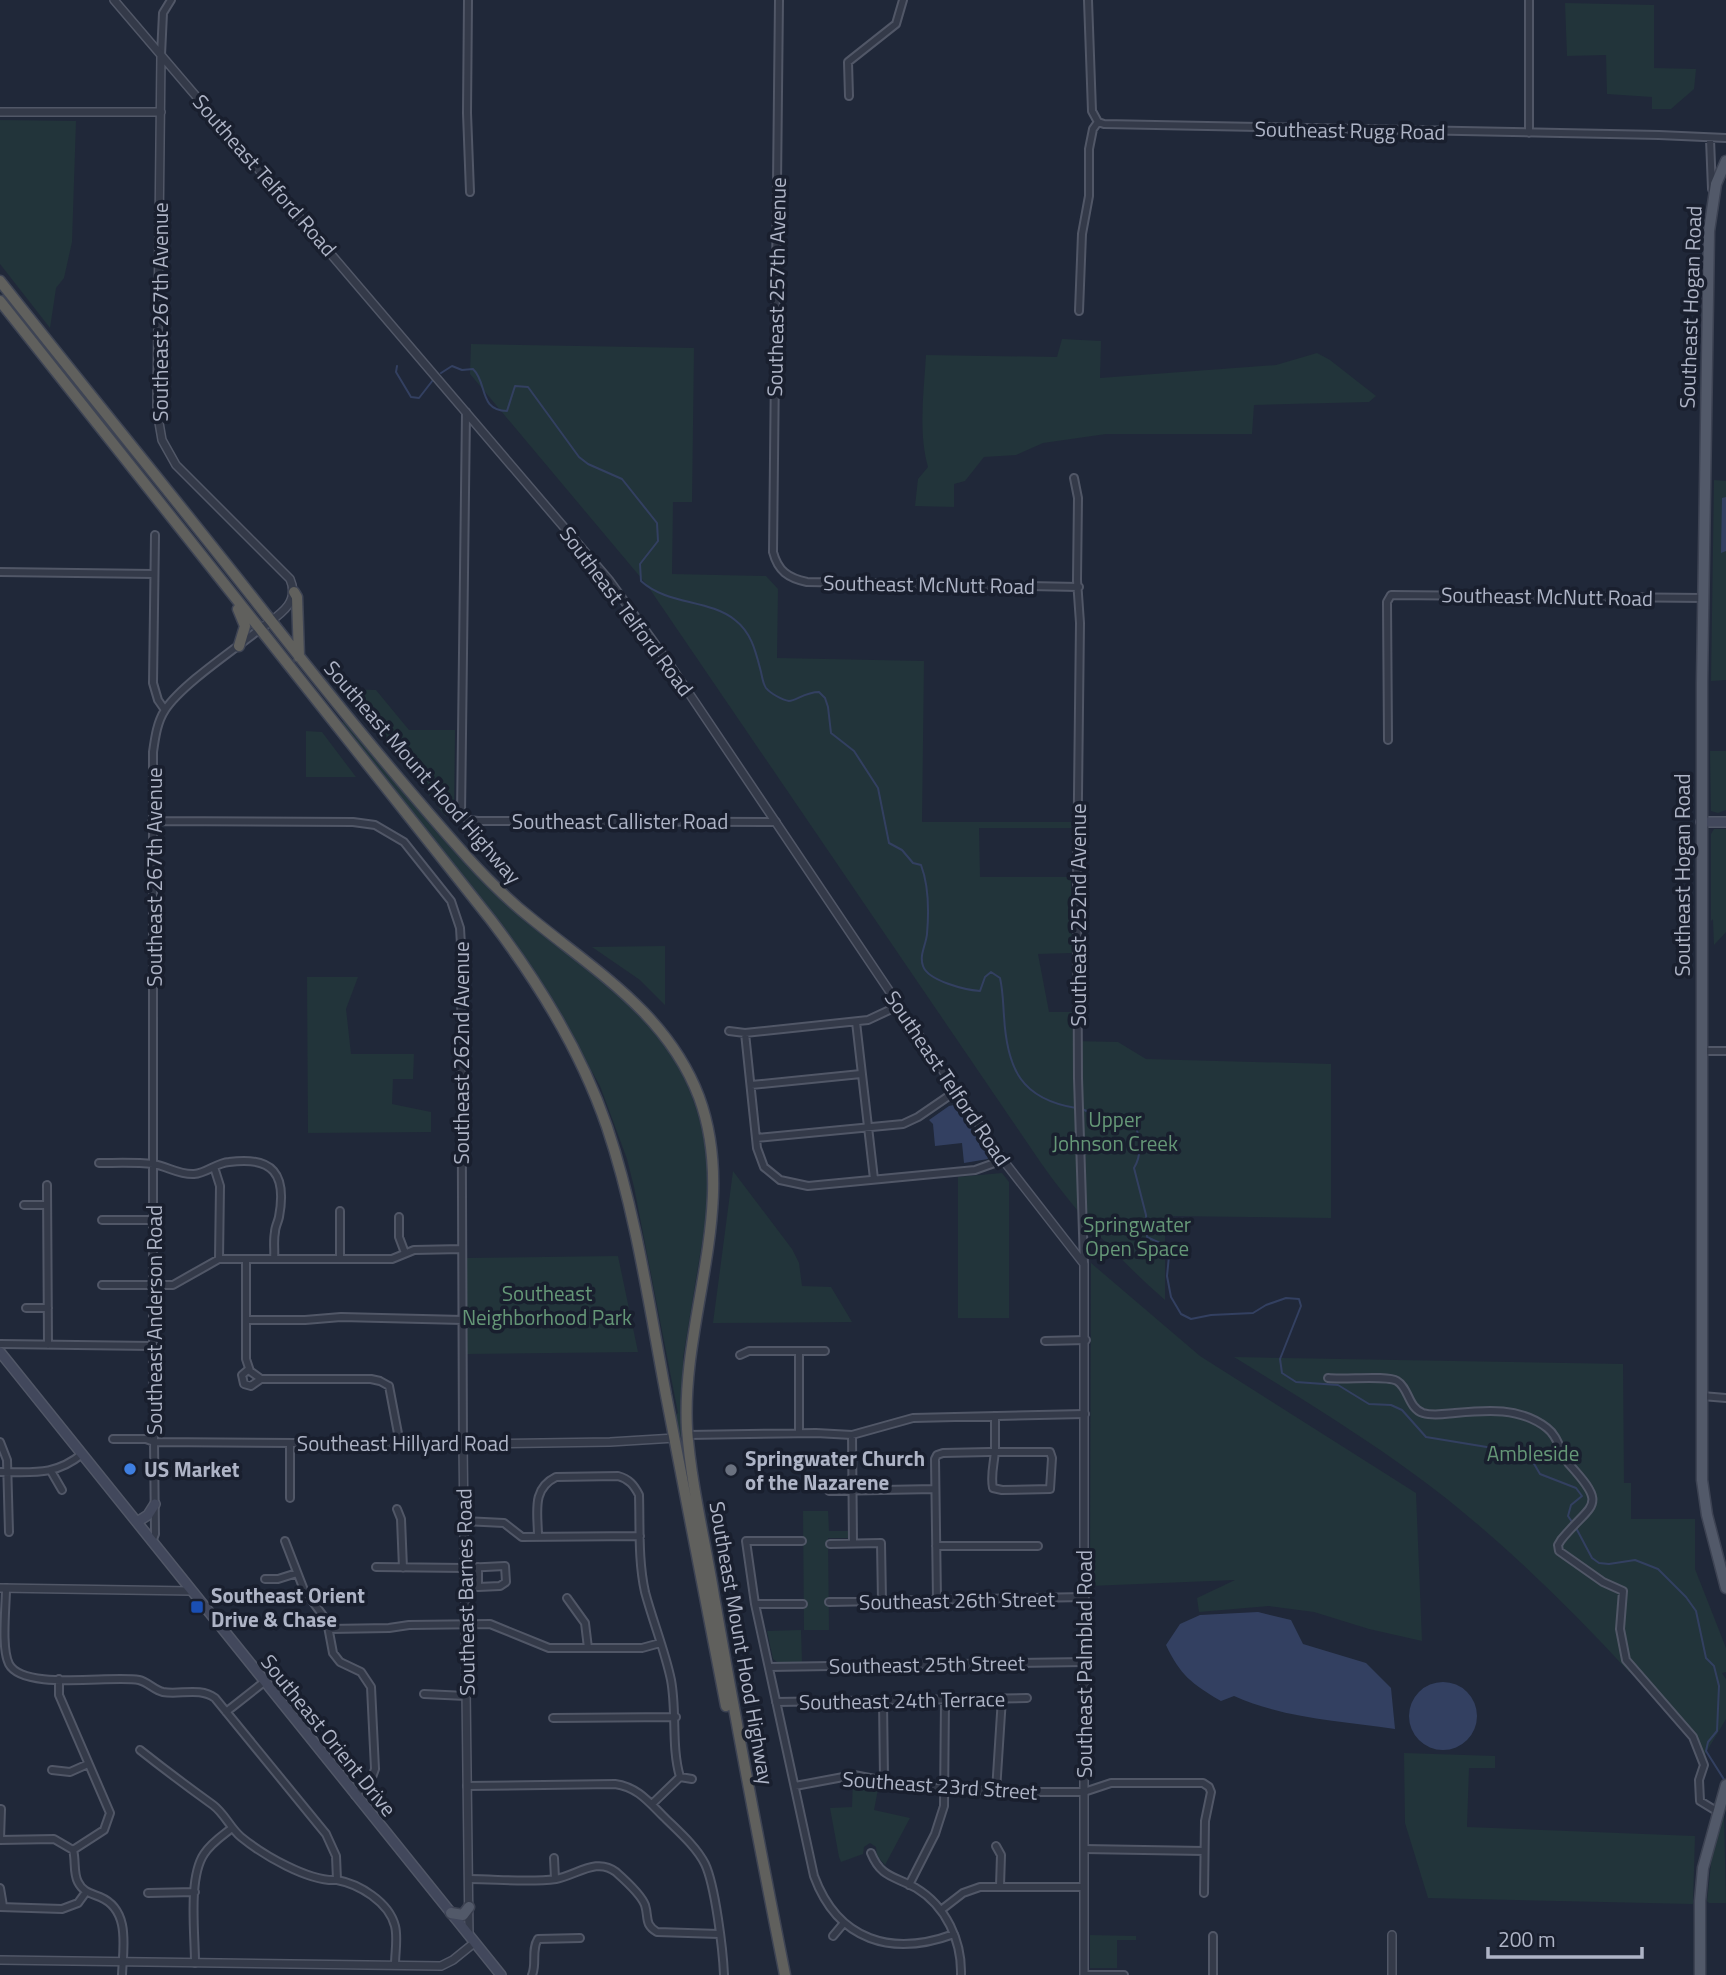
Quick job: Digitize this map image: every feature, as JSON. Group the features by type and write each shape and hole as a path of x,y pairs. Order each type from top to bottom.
{"highway":[{"name":"Southeast Mount Hood Highway","path":"0,281 334,703 494,885 528,916 616,984 650,1017 673,1046 692,1082 710,1138 714,1186 711,1222 690,1352 688,1436 735,1719 785,1975"},
{"name":"Southeast Mount Hood Highway","path":"0,302 519,958 564,1030 596,1099 623,1180 778,1975"},
{"path":"194,546 220,566 260,617 271,621"},
{"path":"226,587 245,623 245,632 239,646"},
{"path":"294,592 297,597 299,657"},
{"path":"260,629 271,634 309,681 334,703"},
{"path":"675,1438 680,1441 690,1490 697,1501"}],"main road":[{"name":"Southeast Hogan Road","path":"1726,161 1713,194 1709,231 1700,1051 1704,1499 1726,1588"},
{"path":"1701,822 1726,822"},
{"name":"Southeast Orient Drive","path":"0,1352 500,1975"},
{"path":"136,1522 148,1515 155,1504"},
{"path":"1700,1975 1702,1876 1725,1788"},
{"path":"450,1913 463,1915 469,1907"}],"street":[{"name":"Southeast Telford Road","path":"114,0 466,410 628,606 1003,1160 1084,1264"},
{"path":"468,0 467,113 470,192"},
{"name":"Southeast 257th Avenue","path":"779,0 773,552 776,564 782,572"},
{"path":"849,96 848,62 896,24 903,0"},
{"path":"1079,311 1082,234 1089,196 1088,149 1093,129 1098,122 1091,105 1088,0"},
{"path":"1529,0 1529,133"},
{"path":"161,55 167,2"},
{"name":"Southeast 267th Avenue","path":"161,55 157,411 162,440 181,471 284,572 290,579 294,592"},
{"path":"0,112 161,112"},
{"name":"Southeast Rugg Road","path":"1098,122 1112,125 1726,138"},
{"path":"1710,139 1710,179 1713,194"},
{"name":"Southeast Callister Road","path":"466,410 460,809 464,818 478,821 776,821"},
{"name":"Southeast 252nd Avenue","path":"1074,478 1078,498 1079,587 1078,1097 1086,1353"},
{"path":"155,535 153,683 158,700 165,710 183,691 287,608 294,592"},
{"path":"0,572 154,573"},
{"name":"Southeast McNutt Road","path":"782,572 793,579 807,582 1079,587"},
{"name":"Southeast McNutt Road","path":"1388,740 1387,602 1391,594 1703,598"},
{"name":"Southeast 267th Avenue","path":"154,1139 153,752 165,710"},
{"name":"Southeast 262nd Avenue","path":"152,821 354,822 375,825 404,842 451,901 460,928 462,1249"},
{"path":"729,1031 745,1032 856,1022 881,1016 898,1006"},
{"path":"856,1022 874,1179"},
{"path":"745,1032 759,1157 772,1175 789,1183 808,1186 975,1170 1003,1160"},
{"path":"1700,1051 1726,1051"},
{"path":"751,1085 861,1074"},
{"path":"756,1138 911,1121 956,1091"},
{"name":"Southeast Anderson Road","path":"152,1542 155,1534 154,1139"},
{"path":"99,1163 154,1164 190,1174 201,1173 232,1161 261,1161 273,1168 279,1181 280,1208 275,1232 275,1259"},
{"path":"214,1167 220,1186 219,1259"},
{"path":"47,1185 48,1345"},
{"path":"24,1205 47,1205"},
{"path":"340,1211 340,1259"},
{"path":"399,1217 399,1237 405,1253"},
{"path":"102,1220 153,1220"},
{"path":"103,1285 177,1284 219,1259 392,1259 419,1249 462,1249"},
{"name":"Southeast Barnes Road","path":"462,1249 467,1786 472,1939"},
{"path":"246,1259 246,1359 251,1371 261,1379"},
{"path":"26,1308 48,1308"},
{"path":"246,1320 341,1317 463,1320"},
{"path":"1045,1340 1086,1340"},
{"path":"0,1344 153,1346"},
{"path":"740,1355 749,1351 825,1351"},
{"path":"799,1351 799,1433"},
{"name":"Southeast Palmblad Road","path":"1084,1975 1086,1353"},
{"path":"251,1371 242,1375 244,1384 251,1386 261,1379 371,1379 391,1383 400,1444"},
{"path":"1328,1378 1388,1378 1402,1385 1419,1412 1438,1415 1514,1412 1547,1428 1555,1437 1562,1455 1588,1484 1592,1495 1591,1507 1564,1535 1559,1543 1559,1551 1623,1592 1620,1629 1626,1660 1693,1738 1704,1765 1699,1780 1700,1801 1718,1812"},
{"path":"1702,1396 1726,1398"},
{"path":"688,1436 799,1433 852,1435 913,1418 1085,1414"},
{"path":"937,1601 937,1455 995,1452 1050,1452 1050,1489 993,1488 992,1480 995,1452 995,1416"},
{"path":"852,1435 853,1543"},
{"name":"Southeast Hillyard Road","path":"113,1439 146,1439 154,1442 463,1444 610,1442 675,1438"},
{"path":"0,1442 7,1457 4,1472 9,1532"},
{"path":"290,1443 290,1499"},
{"path":"4,1472 51,1471 65,1466 82,1454"},
{"path":"51,1471 62,1490"},
{"path":"538,1537 537,1498 545,1484 556,1477 625,1478 636,1488 639,1495 640,1564 670,1677 680,1777"},
{"path":"829,1491 935,1489"},
{"path":"397,1509 401,1519 403,1567"},
{"path":"464,1521 504,1523 522,1536 640,1536"},
{"path":"285,1541 306,1595 322,1611 329,1629 332,1653 340,1662 362,1672 369,1681 372,1693 374,1775 355,1795"},
{"path":"802,1541 746,1541 755,1604 814,1876 821,1895 843,1924 860,1935 878,1941 930,1943 954,1934"},
{"path":"830,1544 881,1544 881,1601"},
{"path":"936,1546 1038,1546"},
{"path":"376,1567 505,1566 507,1570 506,1582 503,1585 465,1587"},
{"path":"478,1567 478,1587"},
{"path":"265,1579 278,1579 297,1573"},
{"path":"191,1591 3,1588 6,1654 10,1665 25,1675 59,1679 138,1680 159,1691 205,1693 215,1698 326,1834 336,1856 337,1880"},
{"name":"Southeast 26th Street","path":"829,1602 1085,1597"},
{"path":"567,1598 585,1623 588,1648"},
{"path":"755,1604 803,1604"},
{"path":"329,1629 496,1625 549,1648 642,1648 660,1643"},
{"name":"Southeast 25th Street","path":"769,1667 1085,1662"},
{"path":"59,1679 59,1695 109,1808 109,1819 104,1830 73,1850"},
{"path":"226,1712 264,1682"},
{"path":"424,1694 466,1696"},
{"path":"996,1791 1002,1698"},
{"name":"Southeast 24th Terrace","path":"776,1702 1027,1698"},
{"path":"909,1885 940,1821 944,1788 945,1699"},
{"path":"883,1700 884,1779"},
{"path":"553,1718 676,1717"},
{"path":"140,1750 214,1806 232,1828 251,1844 302,1874 319,1880 337,1880 361,1887 372,1895 392,1919 396,1931 395,1965"},
{"path":"52,1770 70,1772 88,1764"},
{"name":"Southeast 23rd Street","path":"795,1786 854,1775 917,1787 996,1791 1084,1792 1111,1783 1202,1783 1209,1788 1211,1795 1205,1818 1204,1851"},
{"path":"680,1777 692,1779"},
{"path":"652,1804 680,1777"},
{"path":"467,1786 615,1784 635,1790 652,1804 705,1865 724,1975"},
{"path":"1,1809 0,1840 54,1839 73,1850"},
{"path":"195,1963 197,1871 203,1855 232,1828"},
{"path":"996,1846 1001,1855 1000,1886"},
{"path":"1084,1849 1204,1851 1204,1892"},
{"path":"73,1850 77,1881 86,1892 107,1900 117,1911 123,1929 122,1975"},
{"path":"871,1853 880,1870 925,1894 941,1910 958,1944 961,1975"},
{"path":"554,1858 555,1879"},
{"path":"469,1879 555,1879 591,1866 608,1867 639,1896 645,1905 649,1927 665,1934 719,1934"},
{"path":"941,1910 968,1890 980,1887 1084,1887"},
{"path":"0,1888 1,1906 8,1908 62,1909 78,1903 86,1892"},
{"path":"148,1893 195,1892"},
{"path":"833,1936 843,1924"},
{"path":"642,1934 649,1927"},
{"path":"1392,1935 1392,1975"},
{"path":"1213,1936 1213,1975"},
{"path":"535,1974 534,1946 538,1939 580,1938"},
{"path":"0,1960 441,1966 453,1960 472,1939"},
{"path":"369,1964 369,1975"},
{"path":"441,1966 441,1975"},
{"path":"1084,1975 1124,1975"}],"green space":[{"path":"1565,3 1654,5 1654,68 1696,69 1694,89 1671,109 1652,109 1652,97 1607,94 1606,55 1567,56"},
{"path":"0,120 76,121 72,242 64,278 56,288 50,328 0,264"},
{"path":"1062,339 1101,341 1100,378 1276,365 1317,353 1376,396 1369,402 1254,405 1252,434 1106,434 1043,443 1016,455 984,457 965,481 954,484 954,507 915,506 918,479 928,467 922,425 926,355 1057,357"},
{"name":"Upper Johnson Creek","path":"471,344 694,348 692,502 673,502 672,574 766,576 778,589 777,658 924,661 922,822 1071,822 1071,828 979,828 980,877 1071,877 1072,953 1038,954 1049,1012 1072,1012 1073,1041 1118,1042 1146,1059 1331,1064 1331,1218 1165,1216 1165,1300 1115,1252 1069,1200 1041,1163 647,585 470,374"},
{"path":"1714,480 1726,481 1726,680 1711,681"},
{"path":"349,689 376,690 409,730 455,730 454,816 445,816"},
{"path":"344,721 440,836 502,901 602,980 651,1027 685,1079 704,1138 708,1206 683,1358 683,1438 679,1435 675,1416 678,1413 634,1187 627,1159 600,1086 556,1007 519,950 341,724"},
{"path":"306,731 322,732 356,777 306,777"},
{"path":"1710,751 1726,751 1726,810 1718,813 1711,811"},
{"path":"1714,829 1726,829 1726,932 1714,945 1713,919 1711,921 1711,834"},
{"path":"665,946 665,1005 640,980 592,947"},
{"path":"307,977 358,977 346,1009 351,1054 414,1054 413,1079 393,1079 392,1104 431,1112 431,1132 308,1133"},
{"path":"733,1171 792,1249 799,1263 802,1286 831,1287 852,1322 713,1323"},
{"path":"1002,1173 1009,1182 1009,1318 958,1318 958,1177"},
{"name":"Southeast Neighborhood Park","path":"618,1256 638,1352 467,1354 466,1258"},
{"path":"1091,1263 1200,1356 1416,1493 1422,1641 1369,1629 1314,1612 1269,1606 1199,1612 1197,1598 1235,1580 1090,1586"},
{"name":"Ambleside","path":"1234,1357 1623,1364 1624,1483 1631,1483 1631,1519 1695,1519 1695,1569 1726,1648 1726,1672 1722,1673 1726,1679 1726,1719 1705,1754 1635,1672 1629,1672 1541,1582 1471,1519 1369,1443"},
{"path":"803,1511 828,1511 829,1531 852,1531 850,1538 828,1538 829,1630 804,1630"},
{"path":"801,1630 802,1662 777,1662 773,1659 767,1631"},
{"path":"1404,1753 1495,1756 1495,1768 1469,1768 1467,1827 1695,1836 1693,1904 1428,1898 1405,1823"},
{"path":"853,1780 879,1784 874,1810 910,1818 885,1865 877,1856 876,1847 870,1843 864,1847 863,1854 841,1862 839,1857 830,1808 852,1807"},
{"path":"1724,1814 1726,1903 1709,1903 1707,1901 1712,1855"},
{"path":"1090,1935 1136,1936 1136,1940 1117,1940 1117,1968 1090,1968"}],"water":[{"path":"1726,497 1726,551 1721,553 1722,498"},
{"path":"954,1105 985,1149 988,1159 964,1163 962,1143 935,1146 933,1124 929,1120"},
{"path":"1258,1612 1291,1620 1303,1644 1366,1663 1391,1688 1395,1729 1273,1710 1234,1696 1221,1701 1188,1678 1176,1664 1166,1645 1180,1624 1200,1615"},
{"path":"1443,1682 1456,1685 1467,1692 1474,1703 1477,1716 1474,1729 1467,1740 1456,1747 1443,1750 1430,1747 1419,1740 1412,1729 1409,1716 1412,1703 1419,1692 1430,1685"}],"waterway":[{"path":"397,366 396,372 411,397 419,398 433,380"},
{"path":"441,373 452,366 462,370 473,369 481,381 487,401 492,406 507,411 515,386 528,387 579,457 588,464 622,479 657,523 658,541 640,564 641,581 663,594 725,613 741,625 755,651 764,684 773,694 789,701 814,692 819,692 825,698 831,733 854,751 878,788 889,843 902,850 913,863 921,865 926,881 928,908 927,934 922,958 926,971 957,987 980,991 985,977 991,972 1000,978 1009,1051 1020,1078 1042,1097 1076,1108"},
{"path":"1082,1109 1108,1121 1123,1120 1135,1124 1139,1146 1134,1168 1146,1215 1147,1237 1162,1244 1169,1256 1167,1276 1171,1297 1181,1314 1191,1319 1253,1313 1286,1298 1299,1299 1301,1306 1280,1359 1282,1373 1296,1382 1338,1385 1369,1404 1391,1405 1402,1410 1426,1437 1505,1450 1525,1456 1533,1462 1540,1474 1576,1488 1582,1496 1571,1505 1568,1516 1572,1522"},
{"path":"1575,1526 1592,1558 1599,1563 1635,1560 1658,1569 1696,1611 1706,1658 1714,1666 1719,1686 1717,1731 1708,1742 1706,1751 1725,1781"}],"place":[{"name":"US Market","path":"130,1469"},
{"name":"Springwater Church of the Nazarene","path":"731,1470"},
{"name":"Southeast Orient Drive & Chase","path":"197,1607"}],"park label":[{"name":"Springwater Open Space","path":"1137,1236"}]}
